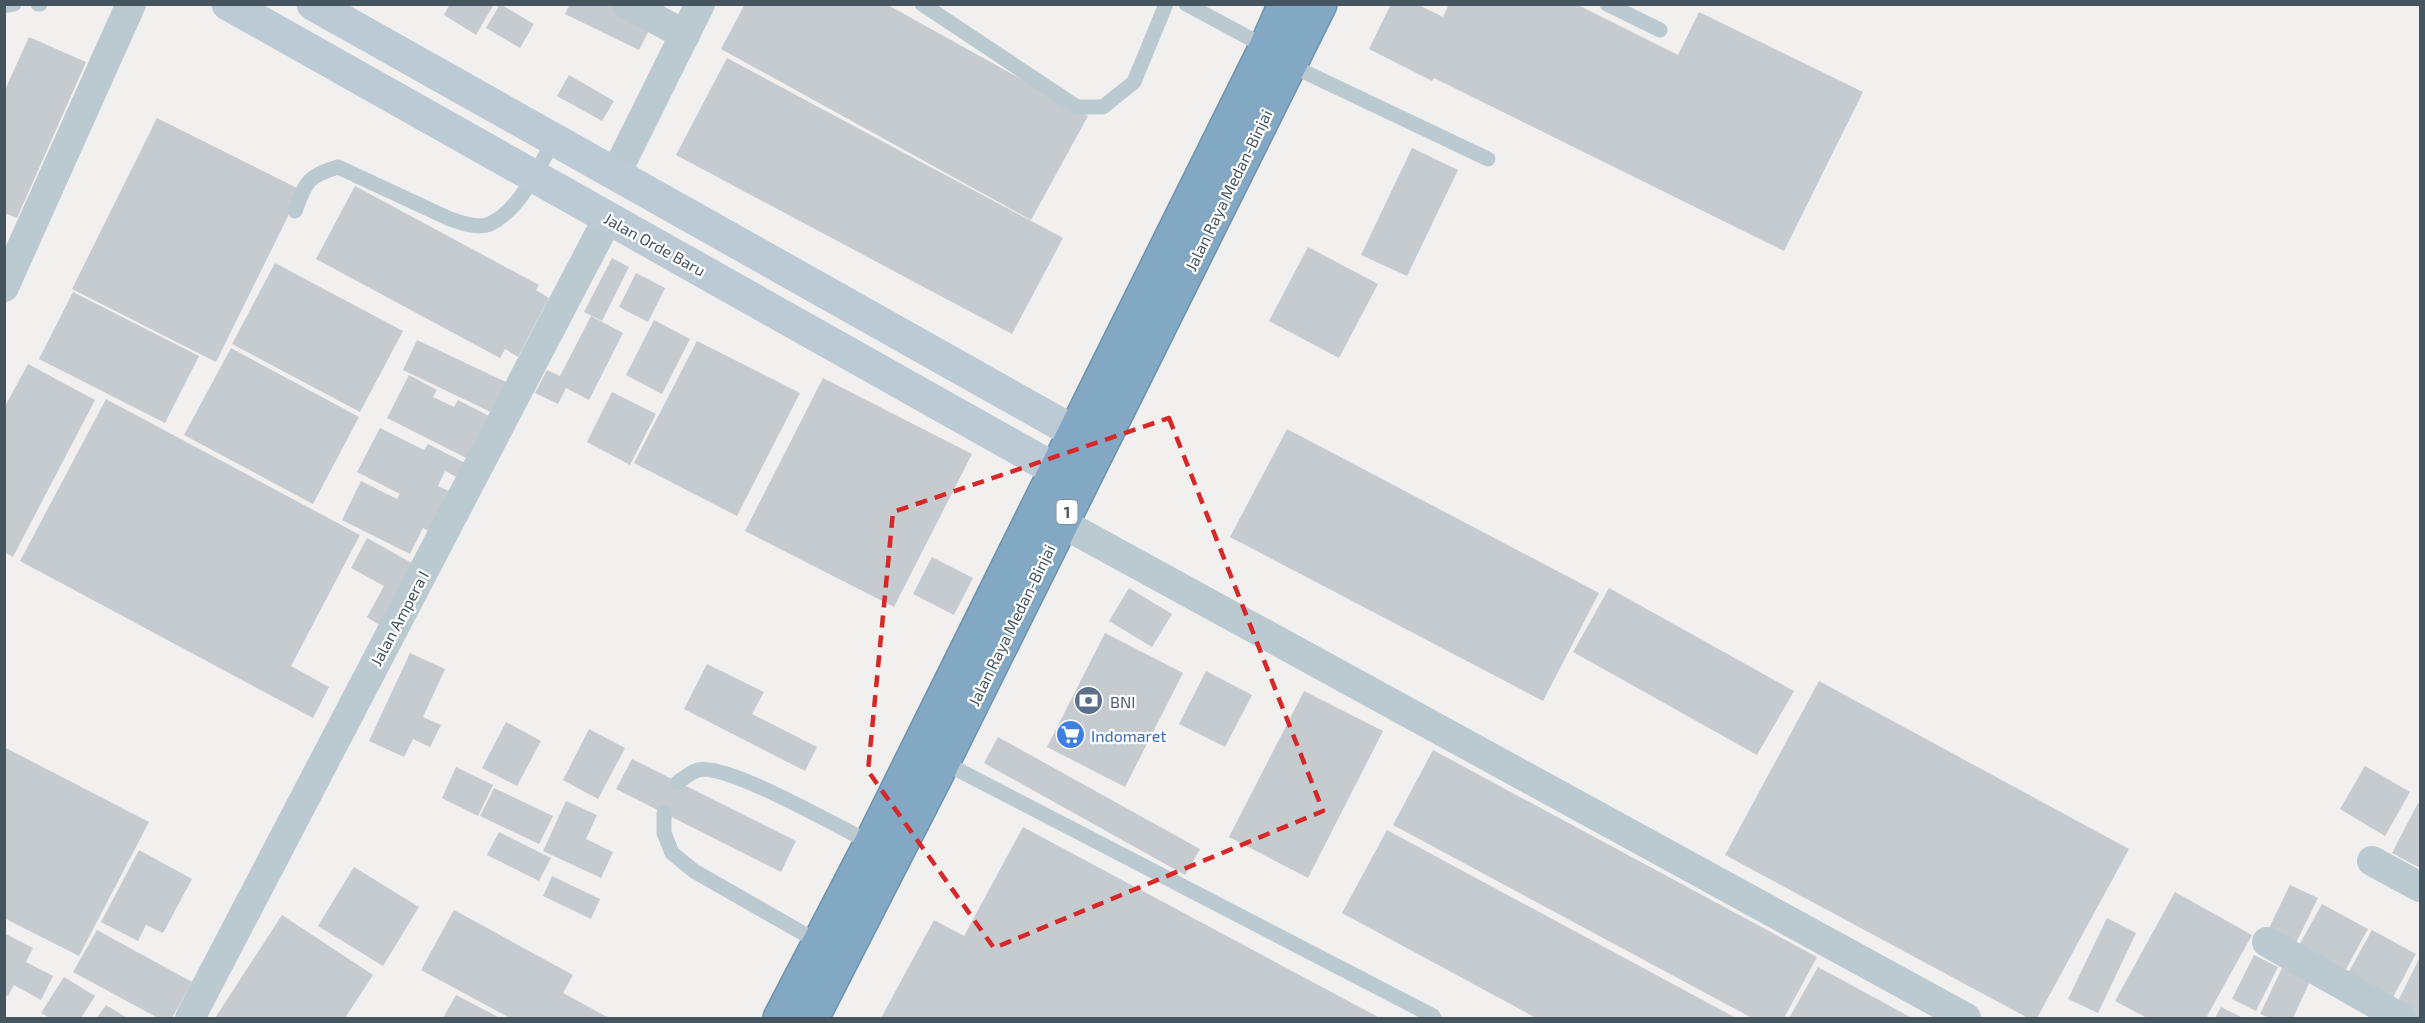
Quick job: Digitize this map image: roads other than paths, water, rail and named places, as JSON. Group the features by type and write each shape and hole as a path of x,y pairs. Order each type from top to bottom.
{"highway":[{"name":"Jalan Raya Medan-Binjai","path":"1278,56 1285,4"},
{"name":"Jalan Raya Medan-Binjai","path":"780,1018 871,843 1049,516 1278,56 1320,4"},
{"name":"Jalan Raya Medan-Binjai","path":"812,1018 943,762 1049,516"}],"main road":[{"name":"Jalan Orde Baru","path":"228,4 1068,477"},
{"path":"314,4 1087,439"}],"street":[{"path":"4,286 131,4"},
{"path":"628,4 685,35"},
{"path":"616,174 700,4"},
{"name":"Jalan Ampera I","path":"190,1018 608,218"},
{"path":"1049,516 1966,1018"},
{"path":"2372,861 2421,887"},
{"path":"2267,942 2401,1018"}],"lane":[{"path":"4,6 14,4"},
{"path":"922,4 1077,107 1103,107 1134,82 1166,4"},
{"path":"1186,4 1278,56 1488,159"},
{"path":"1607,4 1660,30"},
{"path":"295,211 305,186 318,172 338,167 450,219 466,225 489,225 506,214 535,177 554,139"},
{"path":"943,762 1434,1018"},
{"path":"678,782 699,770 720,771 745,780 871,843"},
{"path":"664,813 664,833 672,853 694,871 820,943"}],"place":[{"name":"BNI","path":"1089,701"},
{"name":"Indomaret","path":"1070,735"}]}
